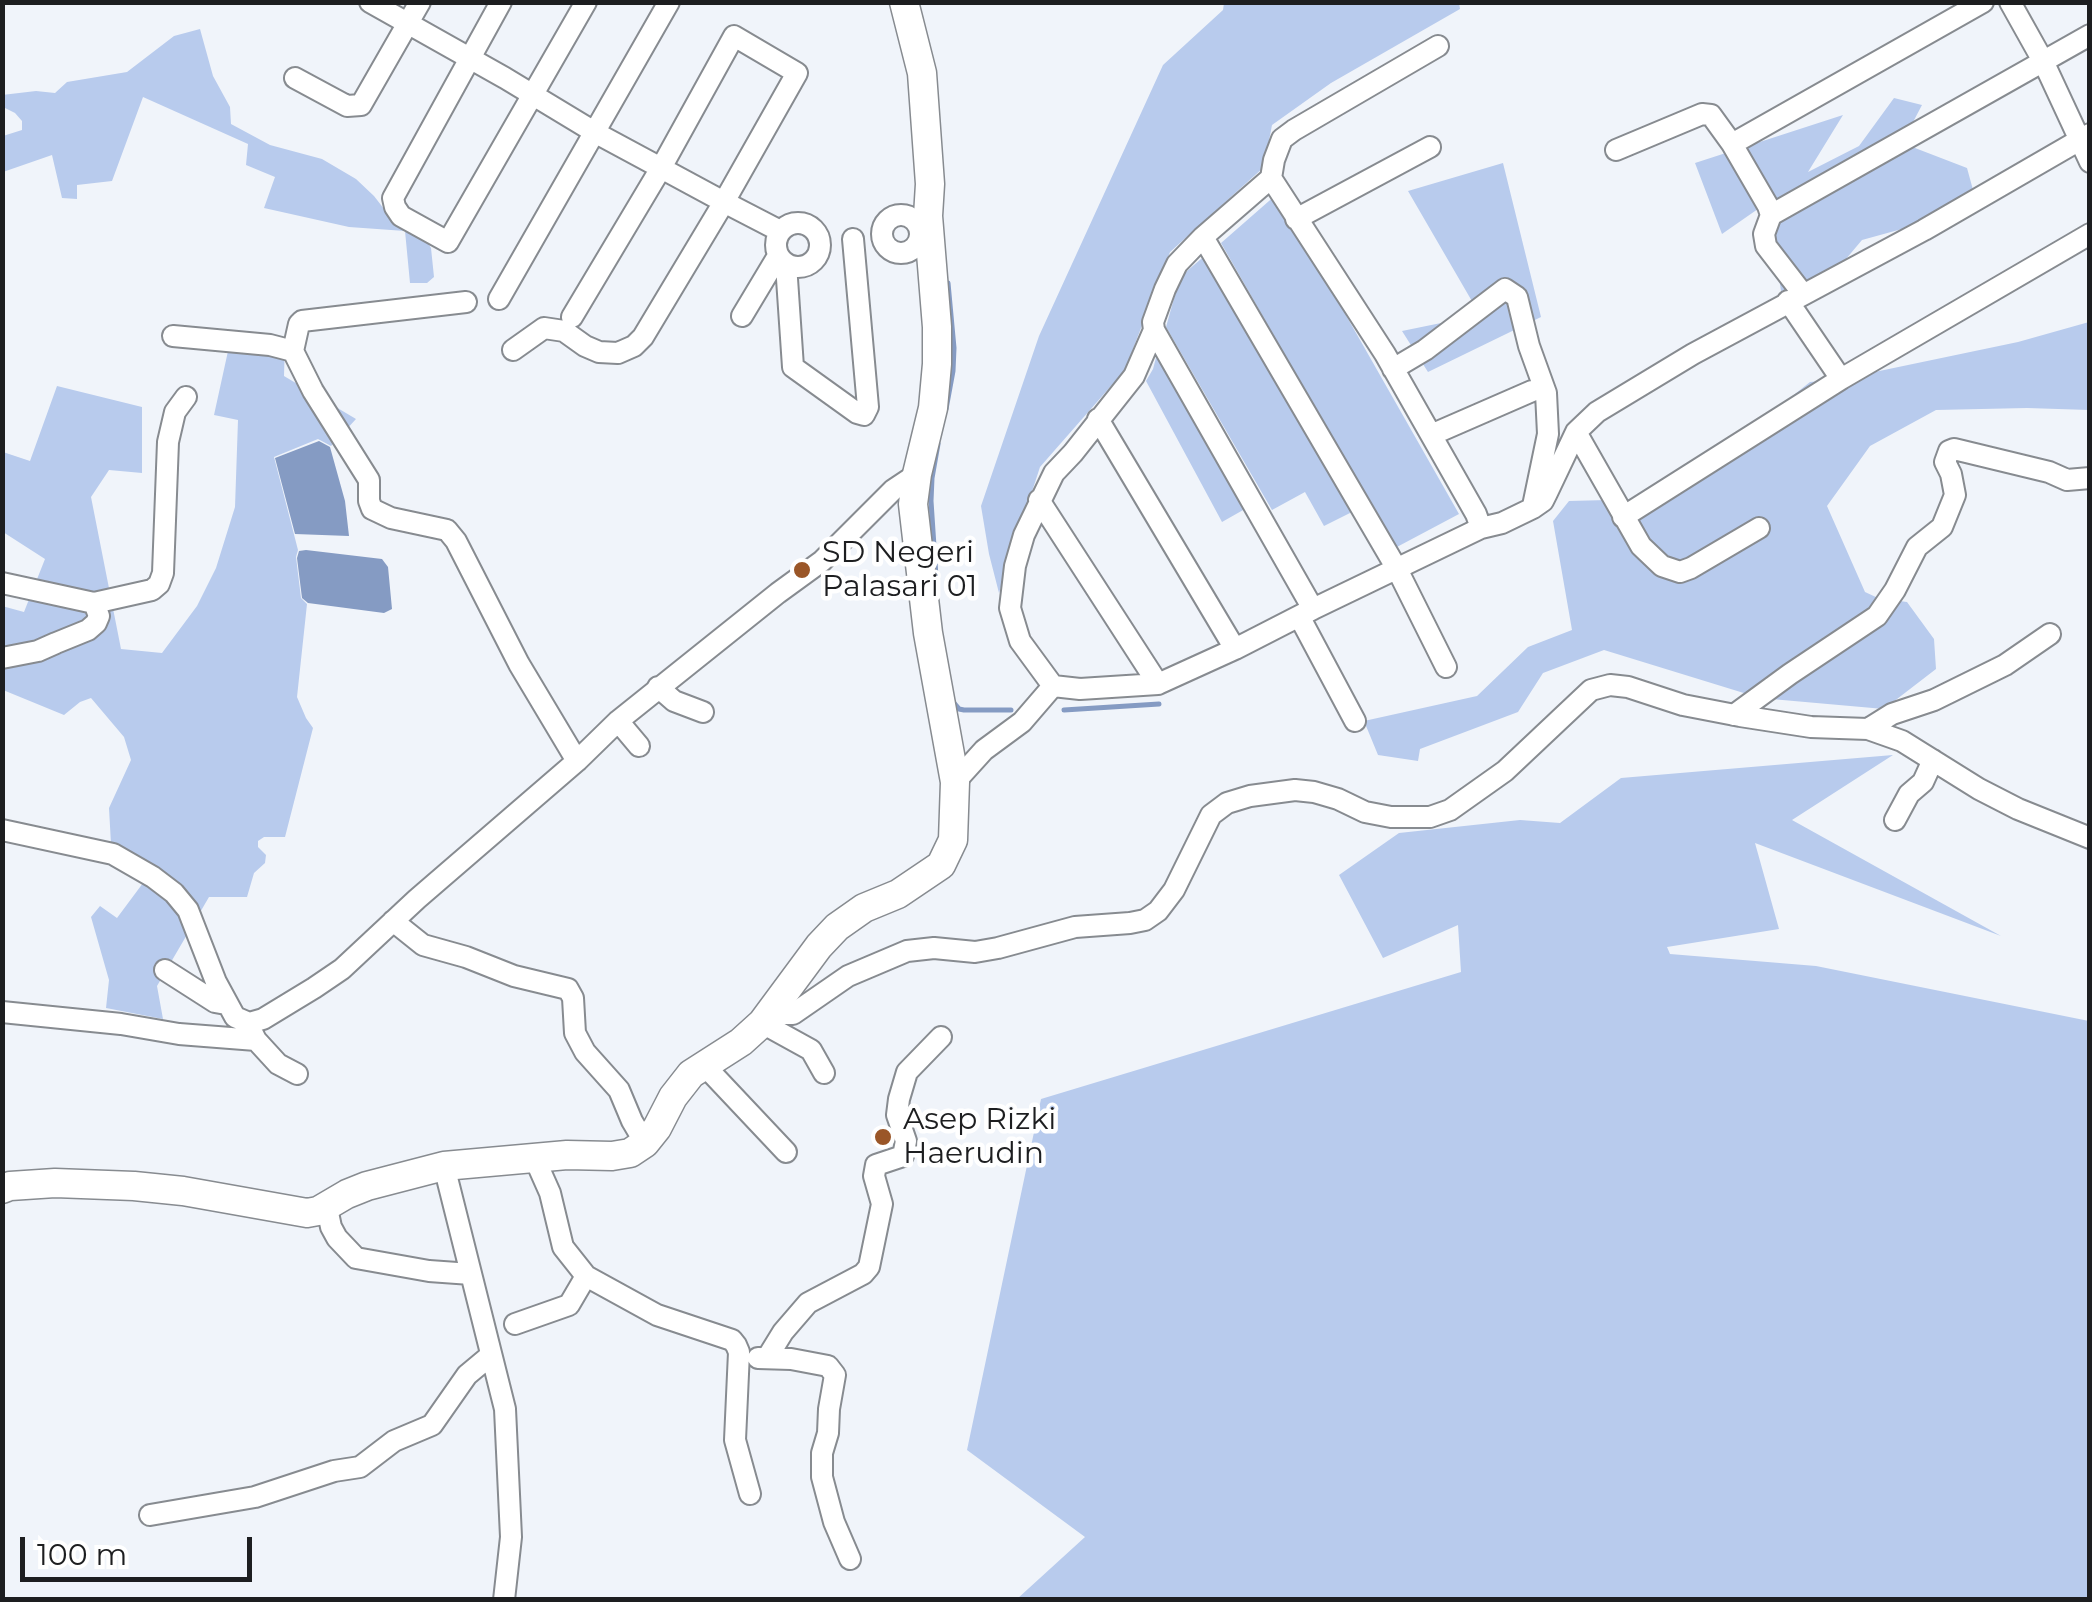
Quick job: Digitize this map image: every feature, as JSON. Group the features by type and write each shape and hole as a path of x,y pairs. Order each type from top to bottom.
{"main road":[{"path":"2,1189 56,1183 134,1186 182,1190 307,1212 326,1208 368,1186 444,1166 630,1153 646,1143 672,1097 691,1074 741,1042 766,1018 837,927 941,865 952,840 955,782 928,633 913,504 933,408 937,327 925,234 930,184 922,72 904,8"}],"street":[{"path":"370,2 596,132 780,231"},
{"path":"295,78 347,106 361,105 420,2"},
{"path":"501,2 392,198 401,216 448,242 586,2"},
{"path":"499,299 669,2"},
{"path":"1732,144 1984,2"},
{"path":"2010,2 2084,137 2090,162"},
{"path":"1771,215 2090,35"},
{"path":"512,350 544,328 564,331 600,352 618,353 643,338 797,73 734,36 572,317"},
{"path":"1355,721 1306,612 1153,322 1177,264 1271,178 1282,139 1438,46"},
{"path":"1616,150 1704,113 1714,118 1768,206 1771,215 1764,234 1766,246 1841,378"},
{"path":"1154,330 1134,376 1054,474 1024,535 1015,566 1010,608 1020,642 1052,686 1080,690 1158,684 1481,528 1533,508 1548,494 1576,432 1597,412 1693,354 1924,230 2084,137"},
{"path":"1296,219 1430,147"},
{"path":"1271,178 1393,368 1481,528"},
{"path":"820,242 883,236 886,223 896,216 913,220 925,234"},
{"path":"782,260 793,267 808,265 818,254 817,234 806,224 792,223 780,231 775,245 782,260 793,367 857,413 864,414 868,407 854,238"},
{"path":"1622,516 1841,378 2090,234"},
{"path":"1203,237 1396,569 1446,667"},
{"path":"742,316 782,260"},
{"path":"1393,368 1425,350 1504,289 1517,297 1546,393 1548,434 1533,508"},
{"path":"466,302 302,320 292,351 369,480 368,501 372,509 392,518 447,530 456,541 519,664 577,760"},
{"path":"173,336 292,351"},
{"path":"1432,434 1532,391"},
{"path":"2,584 94,603 152,590 160,584 168,442 175,412 186,397"},
{"path":"1098,420 1235,650"},
{"path":"1576,432 1622,516 1650,556 1662,566 1680,572 1691,568 1760,528"},
{"path":"1734,715 1877,616 1917,547 1942,527 1955,495 1945,462 1949,451 2049,472 2067,480 2090,478"},
{"path":"253,1031 262,1019 342,969 618,721 822,562 893,490 917,474"},
{"path":"1039,500 1158,684"},
{"path":"2,658 38,651 88,630 99,616 94,603"},
{"path":"1868,729 1892,714 1934,700 2004,664 2050,634"},
{"path":"766,1018 793,1014 848,976 907,951 934,948 975,952 1075,927 1145,920 1158,911 1174,890 1210,815 1227,803 1250,796 1295,790 1314,792 1391,817 1430,817 1450,810 1506,772 1579,700 1610,685 1734,715 1868,729 1902,741 2018,810 2090,838"},
{"path":"955,782 984,750 1022,722 1052,686"},
{"path":"658,687 674,701 703,712"},
{"path":"618,721 639,746"},
{"path":"1895,820 1909,794 1923,782 1933,760"},
{"path":"2,830 113,854 174,893 188,910 235,1018 253,1031 278,1064 297,1074"},
{"path":"393,921 423,945 568,990 573,998 576,1033 585,1052 619,1090 646,1143"},
{"path":"164,970 214,1002 226,1004"},
{"path":"2,1012 179,1034 253,1031"},
{"path":"766,1018 811,1050 824,1073"},
{"path":"767,1358 782,1332 808,1303 862,1274 869,1266 882,1204 874,1176 876,1166 903,1156 906,1142 896,1116 907,1072 941,1038"},
{"path":"704,1065 786,1152"},
{"path":"534,1157 550,1192 563,1248 586,1276 657,1315 732,1340 739,1352 735,1440 750,1494"},
{"path":"444,1166 504,1410 511,1537 504,1600"},
{"path":"326,1208 337,1238 356,1258 472,1274"},
{"path":"515,1324 568,1306 586,1276"},
{"path":"150,1515 255,1496 334,1471 360,1467 394,1441 432,1425 467,1375 491,1355"},
{"path":"739,1357 791,1359 828,1366 835,1374 822,1453 822,1477 834,1522 850,1559"}],"shaded area":[{"path":"1224,3 1459,3 1460,9 1331,83 1272,125 1264,167 1170,252 1125,370 1040,467 999,593 981,506 1039,336 1163,65 1223,10"},
{"path":"200,29 213,76 230,107 231,124 270,145 322,159 356,179 391,218 420,230 431,248 434,277 427,283 410,283 405,231 349,227 264,208 275,177 246,165 248,144 143,97 112,181 77,185 77,199 62,198 52,155 3,172 3,136 22,130 22,121 3,107 2,95 55,93 67,82 127,72 174,36"},
{"path":"1894,98 1922,105 1902,143 1967,168 1978,208 1862,240 1835,272 1781,291 1768,202 1722,234 1695,163 1843,115 1808,172 1859,146"},
{"path":"1503,163 1541,317 1428,372 1402,331 1480,315 1408,191"},
{"path":"1277,194 1459,514 1395,548 1221,243"},
{"path":"1208,253 1354,511 1324,526 1305,492 1272,510 1166,327 1180,277"},
{"path":"2089,322 2089,410 1936,410 1870,446 1827,506 1865,592 1907,602 1934,639 1936,669 1884,709 1760,698 1604,650 1543,673 1518,712 1420,749 1418,761 1378,755 1364,721 1477,696 1528,647 1572,630 1553,521 1569,501 1646,499 1715,458 1810,382 2018,342"},
{"path":"285,341 284,376 356,419 331,446 318,439 274,457 298,550 301,598 307,604 297,697 313,728 285,837 264,837 258,841 266,855 265,863 254,873 247,897 209,897 157,986 163,1019 106,1008 109,980 91,917 100,906 117,918 143,883 104,853 111,844 109,808 131,760 124,737 91,698 64,715 3,690 2,606 24,612 45,559 3,532 3,452 30,461 57,386 142,407 142,473 109,470 91,497 121,649 162,653 197,606 216,568 235,507 238,420 214,415 230,342"},
{"path":"1157,354 1252,505 1222,522 1146,381"},
{"path":"319,441 330,447 345,501 349,536 295,534 275,458"},
{"path":"299,551 382,559 388,567 392,609 384,613 308,603 302,598 297,558"},
{"path":"1893,755 1792,820 2001,936 1755,843 1779,929 1667,947 1670,954 1816,966 2089,1021 2089,1599 1017,1599 1085,1537 967,1450 1041,1099 1461,972 1458,925 1383,958 1339,875 1399,833 1520,820 1560,823 1621,778"}],"waterway":[{"path":"946,409 954,348 948,283"},
{"path":"937,592 931,501 938,444"},
{"path":"953,702 964,710 1011,710"},
{"path":"1064,710 1159,704"}],"place":[{"name":"SD Negeri Palasari 01","path":"802,570"},
{"name":"Asep Rizki Haerudin","path":"883,1137"}]}
